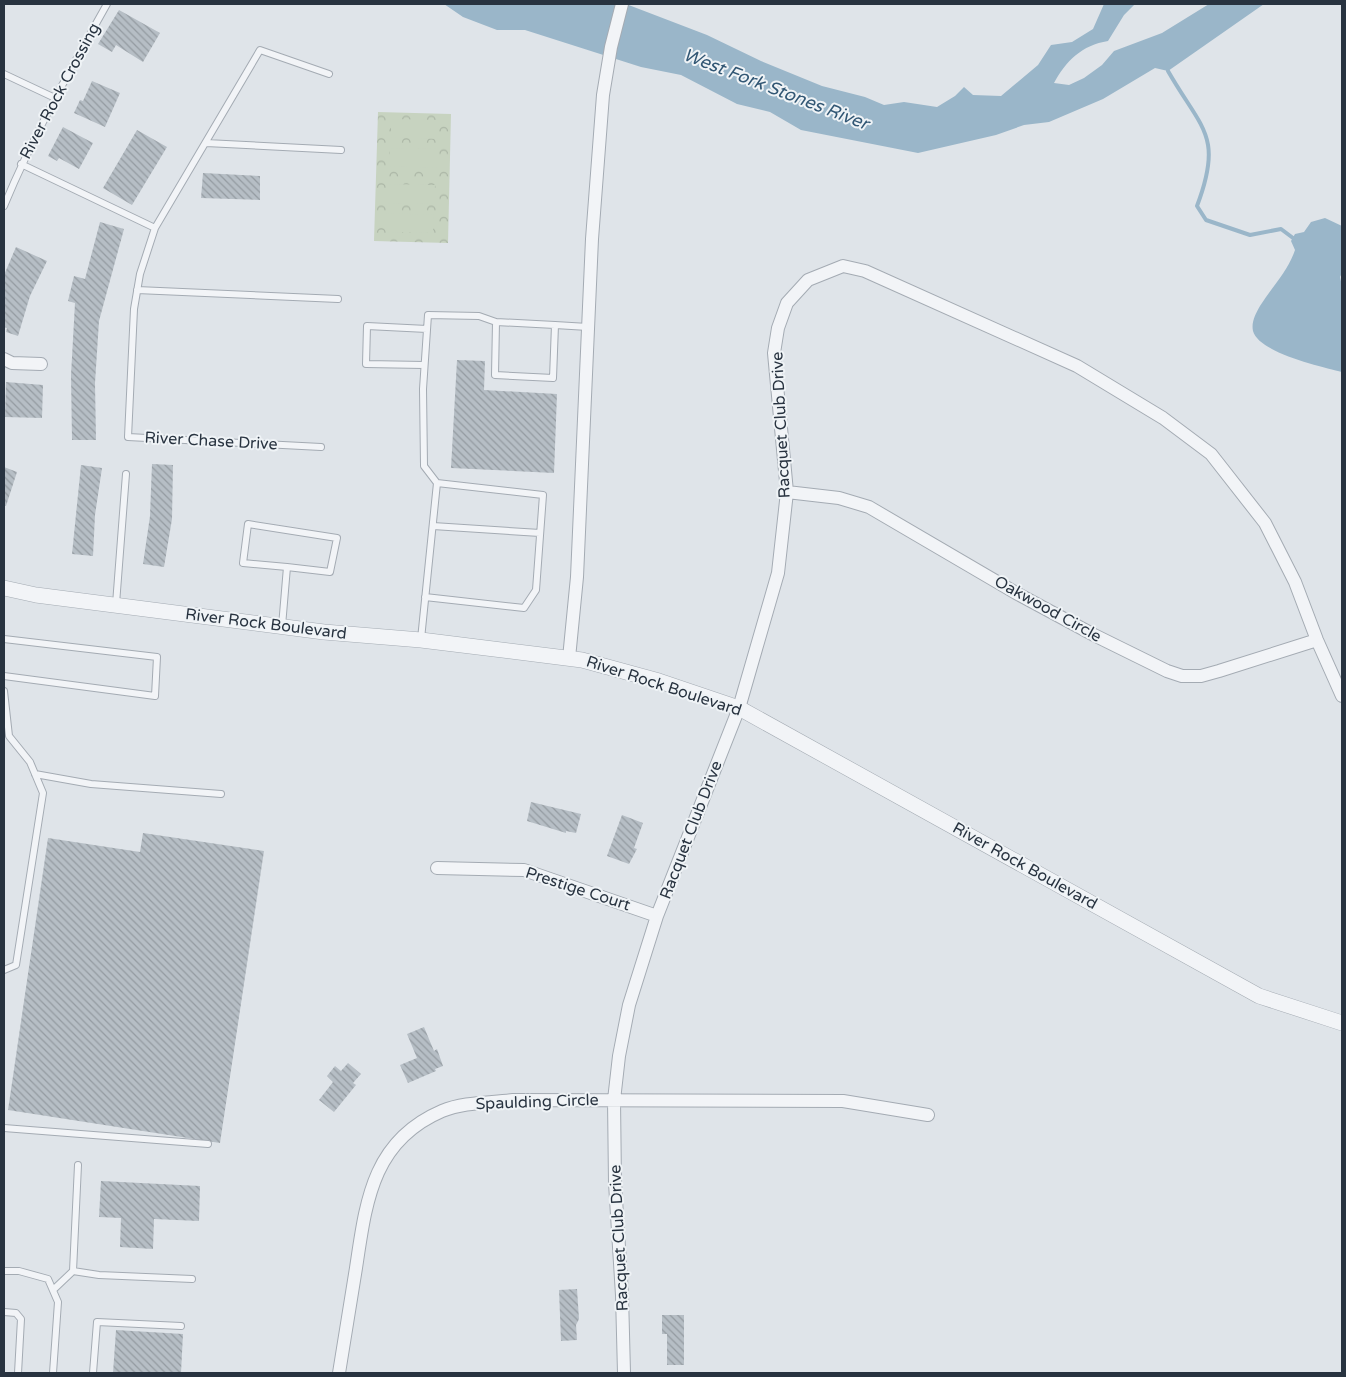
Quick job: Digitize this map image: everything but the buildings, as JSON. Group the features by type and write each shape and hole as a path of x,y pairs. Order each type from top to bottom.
{"street":[{"path":"569,658 577,577 588,327 603,95 611,47 622,4"},
{"name":"Racquet Club Drive","path":"624,1373 622,1295 615,1183 614,1100 619,1056 629,1005 658,916 739,708 778,573 787,492 774,353 778,328 787,303 808,280 843,266 865,271 1077,366 1163,418 1211,454 1265,524 1296,582 1317,640 1342,696"},
{"path":"4,359 12,362 40,364"},
{"name":"Oakwood Circle","path":"787,492 839,498 869,507 1016,593 1166,671 1182,676 1201,676 1317,640"},
{"name":"River Rock Boulevard","path":"4,588 36,595 282,627 421,640 569,658 659,681 739,708 1259,996 1342,1023"},
{"name":"Prestige Court","path":"437,868 524,870 658,916"},
{"name":"Spaulding Circle","path":"340,1373 365,1209 374,1178 390,1151 406,1134 442,1111 462,1105 513,1100 843,1101 928,1115"}],"lane":[{"name":"River Rock Crossing","path":"4,206 54,98 107,4"},
{"name":"River Chase Drive","path":"321,447 128,437 134,309 140,274 155,228 260,50 329,74"},
{"path":"4,74 54,98"},
{"path":"206,143 341,150"},
{"path":"22,164 155,228"},
{"path":"137,290 338,300"},
{"path":"421,640 437,483 424,466 423,389 428,315 479,316 496,322 588,327"},
{"path":"496,322 495,375 552,378 555,325"},
{"path":"424,365 366,364 367,326 427,329"},
{"path":"115,606 126,474"},
{"path":"425,597 524,608 536,590 543,495 437,483"},
{"path":"248,524 336,538 330,572 287,567 243,563 248,524"},
{"path":"433,526 540,533"},
{"path":"282,627 287,567"},
{"path":"4,639 158,657 155,696 4,676"},
{"path":"4,691 8,736 30,762 43,793 16,965 4,970"},
{"path":"35,774 91,784 220,794"},
{"path":"4,1128 208,1144"},
{"path":"53,1290 73,1271 78,1165"},
{"path":"4,1271 19,1272 48,1279 58,1302 54,1373"},
{"path":"73,1271 99,1275 192,1279"},
{"path":"4,1312 18,1314 21,1319 18,1373"},
{"path":"93,1373 97,1322 181,1326"}],"green space":[{"path":"378,112 451,114 448,243 374,241"},
{"path":"391,119 438,120 438,139 391,137"},
{"path":"390,148 437,149 437,168 390,166"},
{"path":"388,184 435,185 434,204 387,203"},
{"path":"386,213 434,215 433,233 386,232"}],"water":[{"name":"West Fork Stones River","path":"444,4 626,4 707,35 761,61 822,86 865,97 884,105 904,102 937,107 955,96 964,87 973,95 1001,96 1038,65 1051,45 1072,42 1093,29 1104,4 1135,4 1124,15 1108,41 1090,46 1076,55 1054,83 1069,85 1084,78 1102,65 1114,51 1162,33 1209,4 1264,4 1168,71 1155,68 1103,99 1049,122 1024,125 996,135 918,153 801,130 770,112 737,104 681,75 641,67 525,30 497,30 463,17"},
{"path":"1325,218 1342,226 1342,273 1340,277 1342,286 1342,372 1292,358 1267,346 1258,339 1253,331 1254,318 1258,309 1292,258 1295,250 1291,241 1295,234 1304,232 1311,222"}],"waterway":[{"path":"1168,71 1199,120 1205,134 1208,147 1208,163 1205,182 1197,206 1206,220 1250,235 1281,229 1293,238"}]}
